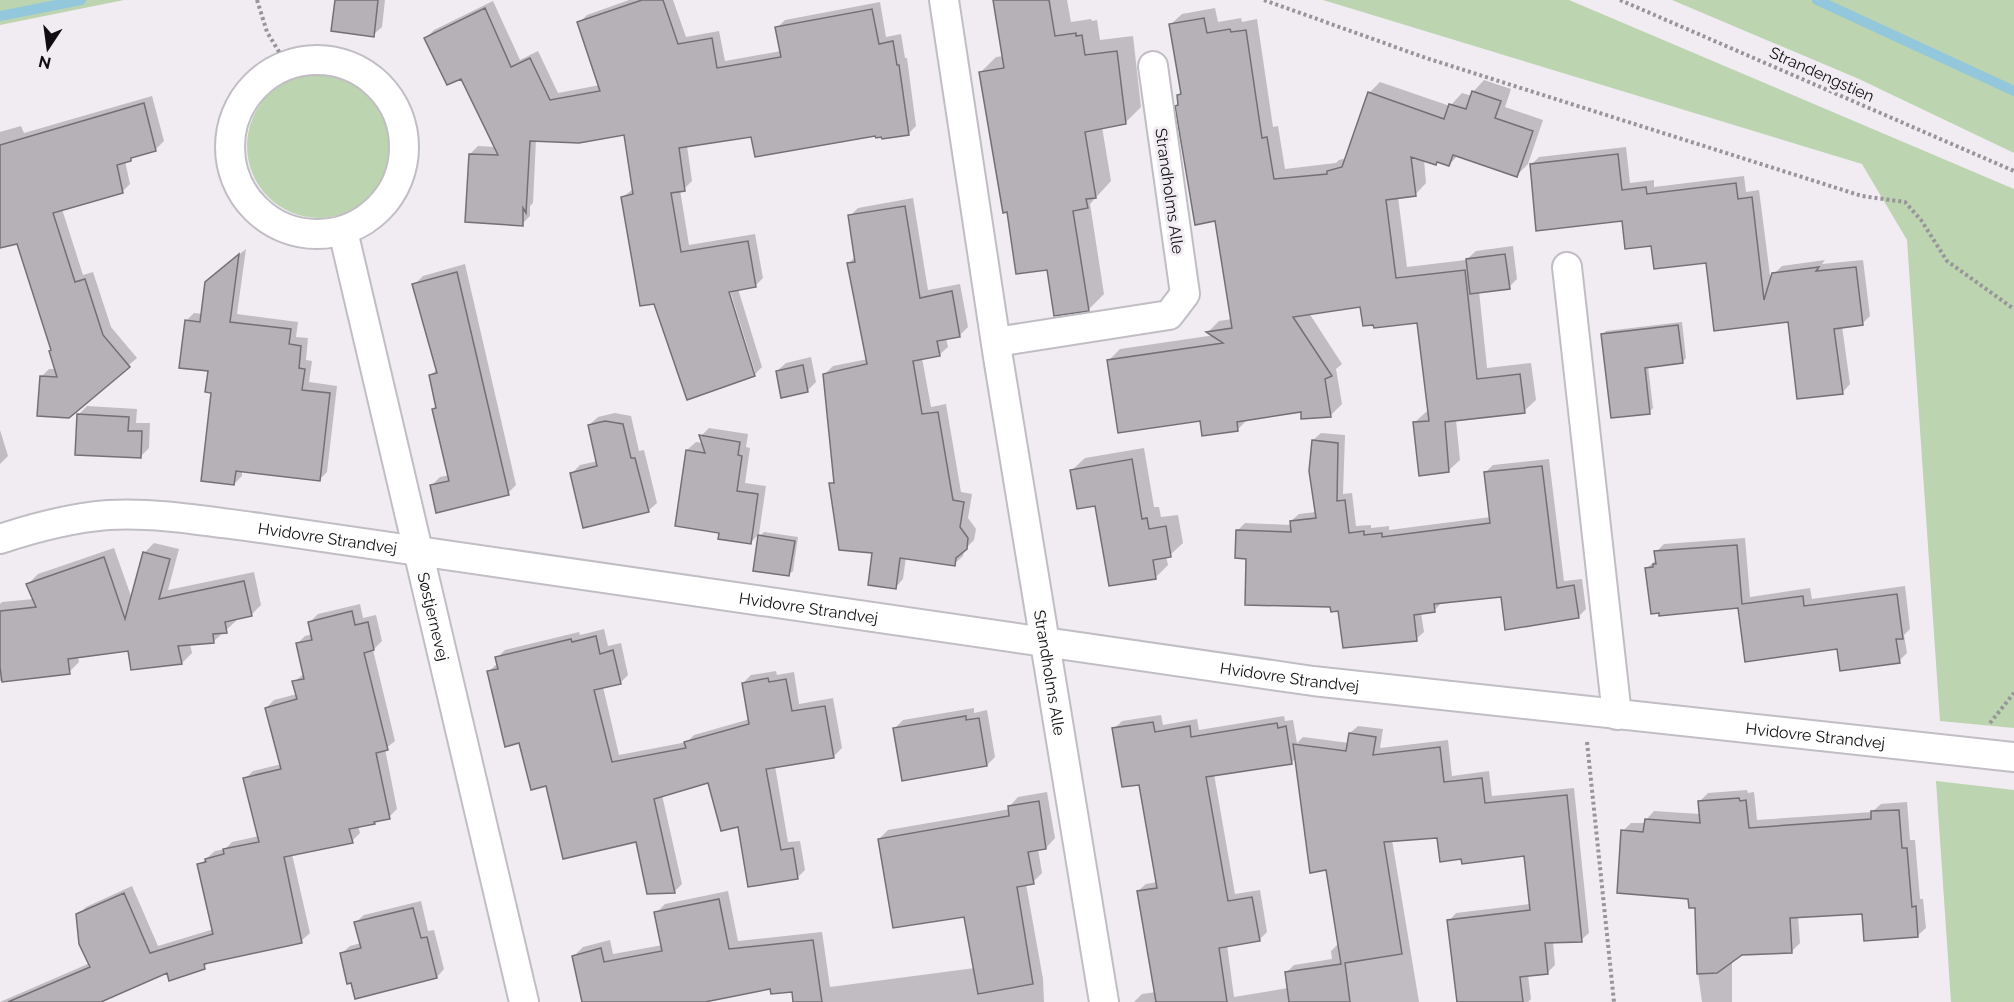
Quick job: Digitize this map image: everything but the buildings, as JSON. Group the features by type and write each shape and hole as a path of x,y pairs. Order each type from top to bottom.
{"street":[{"name":"Strandholms Alle","path":"944,0 996,342 1104,1002"},
{"path":"315,60 342,63 367,76 387,95 400,120 404,147 400,174 388,199 368,219 343,231 317,235 290,231 266,219 247,201 234,178 229,152 232,124 243,99 263,78 287,65 315,60"},
{"name":"Strandholms Alle","path":"996,342 1169,315 1185,294 1153,66"},
{"name":"Søstjernevej","path":"343,231 524,1002"},
{"path":"1567,267 1617,715"},
{"name":"Hvidovre Strandvej","path":"0,539 41,526 110,515 161,517 260,528 1313,681 2014,757"}],"path":[{"path":"256,0 267,32 287,65"},
{"path":"1264,0 1426,58 1862,196 1905,202 1921,220 1947,261 2014,309"},
{"name":"Strandengstien","path":"1620,0 2014,171"},
{"path":"1589,711 1587,734 1614,1002"}],"green space":[{"path":"0,0 124,0 0,25"},
{"path":"1323,0 1569,0 2014,189 2014,728 1940,721 1907,240 1862,164"},
{"path":"1672,0 2014,0 2014,153 1859,79"},
{"path":"319,74 347,79 370,95 386,118 391,146 386,174 370,197 347,213 319,218 291,213 268,197 252,174 247,146 252,118 268,95 291,79"},
{"path":"1936,781 2014,790 2014,1002 1951,1002"}],"waterway":[{"path":"0,16 81,0"},
{"path":"1817,0 2014,91"}]}
